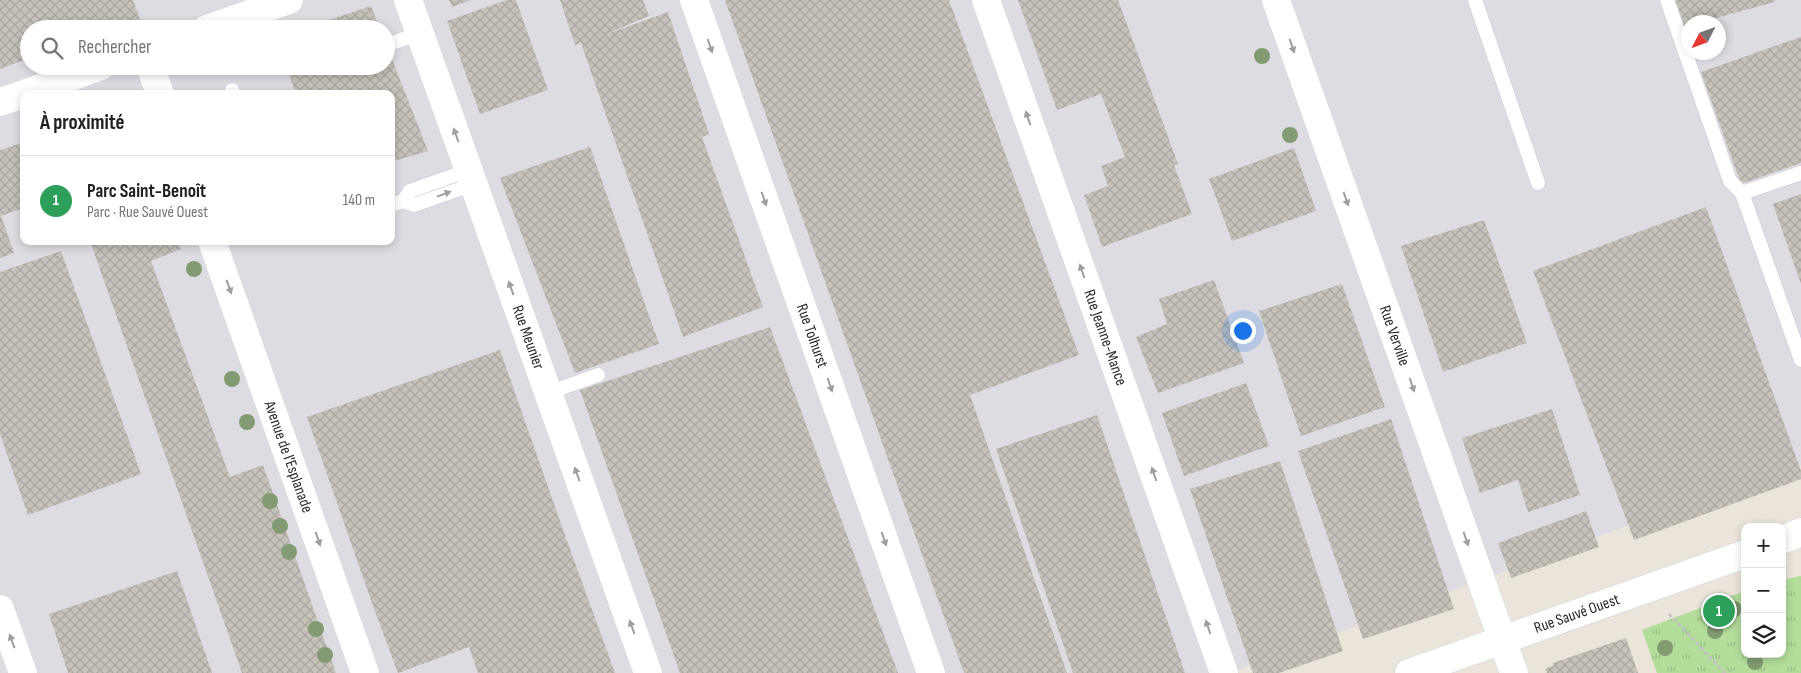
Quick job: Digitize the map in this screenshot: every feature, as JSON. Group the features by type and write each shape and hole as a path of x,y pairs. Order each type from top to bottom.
{"street":[{"path":"232,20 289,0"},
{"name":"Rue Meunier","path":"408,0 648,673"},
{"name":"Rue Tolhurst","path":"694,0 931,673"},
{"name":"Rue Jeanne-Mance","path":"986,0 1224,673"},
{"name":"Rue Verville","path":"1276,0 1514,673"},
{"path":"35,90 76,75"},
{"path":"153,75 159,90"},
{"path":"0,102 20,95"},
{"name":"Avenue de l'Esplanade","path":"213,245 365,673"},
{"path":"1786,538 1801,532"},
{"path":"1786,546 1801,544"},
{"name":"Rue Sauvé Ouest","path":"1409,673 1741,555"},
{"path":"0,609 23,673"}],"lane":[{"path":"1475,0 1538,183"},
{"path":"1667,0 1730,181 1742,193 1801,360"},
{"path":"395,42 420,33"},
{"path":"1742,193 1801,173"},
{"path":"397,203 414,205 471,177"},
{"path":"548,393 598,375"}],"path":[{"path":"1669,614 1725,673"}],"shaded area":[{"path":"0,0 1801,0 1801,465 1721,491 1229,673 0,673"}],"green space":[{"path":"1801,576 1801,673 1657,673 1642,630 1741,593 1741,658 1786,658 1786,579"}],"building":[{"path":"0,0 133,0 140,19 137,20 20,20 20,61 0,69"},
{"path":"449,0 471,0 452,7"},
{"path":"507,0 516,0 548,90 480,114 447,21"},
{"path":"560,0 643,0 649,16 604,35 668,12 709,134 702,137 763,307 683,337 581,43 575,45"},
{"path":"725,0 949,0 1079,355 970,395 1067,673 964,673"},
{"path":"1018,0 1118,0 1178,164 1174,165 1192,214 1102,247 1084,195 1108,186 1101,166 1125,157 1101,94 1057,110"},
{"path":"1674,0 1774,0 1775,2 1726,15 1681,15 1681,21"},
{"path":"371,6 376,20 329,20"},
{"path":"1801,37 1801,163 1741,184 1701,72"},
{"path":"395,67 428,151 395,161 395,90 295,90 289,75 395,75"},
{"path":"20,143 20,209 1,216 14,253 0,258 0,150"},
{"path":"590,147 659,344 575,373 500,178"},
{"path":"1294,148 1316,211 1232,241 1209,179"},
{"path":"1801,194 1801,284 1773,204"},
{"path":"1706,207 1801,471 1801,479 1634,540 1533,271"},
{"path":"1484,220 1527,343 1443,372 1401,246"},
{"path":"91,245 180,245 181,249 151,261 230,477 263,465 336,673 242,673"},
{"path":"61,251 141,474 28,515 0,434 0,272"},
{"path":"1214,280 1244,363 1158,393 1136,337 1167,324 1159,299"},
{"path":"1342,284 1385,407 1301,436 1259,311"},
{"path":"770,327 898,673 680,673 580,390"},
{"path":"500,350 615,673 478,673 469,647 398,673 373,606 307,417"},
{"path":"1246,383 1269,446 1184,476 1162,413"},
{"path":"1552,409 1580,495 1528,512 1518,480 1480,493 1462,438"},
{"path":"1097,415 1185,673 1073,673 996,449"},
{"path":"1391,419 1454,609 1363,639 1298,451"},
{"path":"1280,461 1343,651 1279,673 1253,673 1190,489"},
{"path":"1586,511 1599,547 1511,578 1498,543"},
{"path":"177,571 212,673 68,673 49,614"},
{"path":"1626,638 1638,673 1547,673 1545,669 1554,665 1553,663"}],"place":[{"name":"Parc Saint-Benoît","path":"1719,611"}]}
